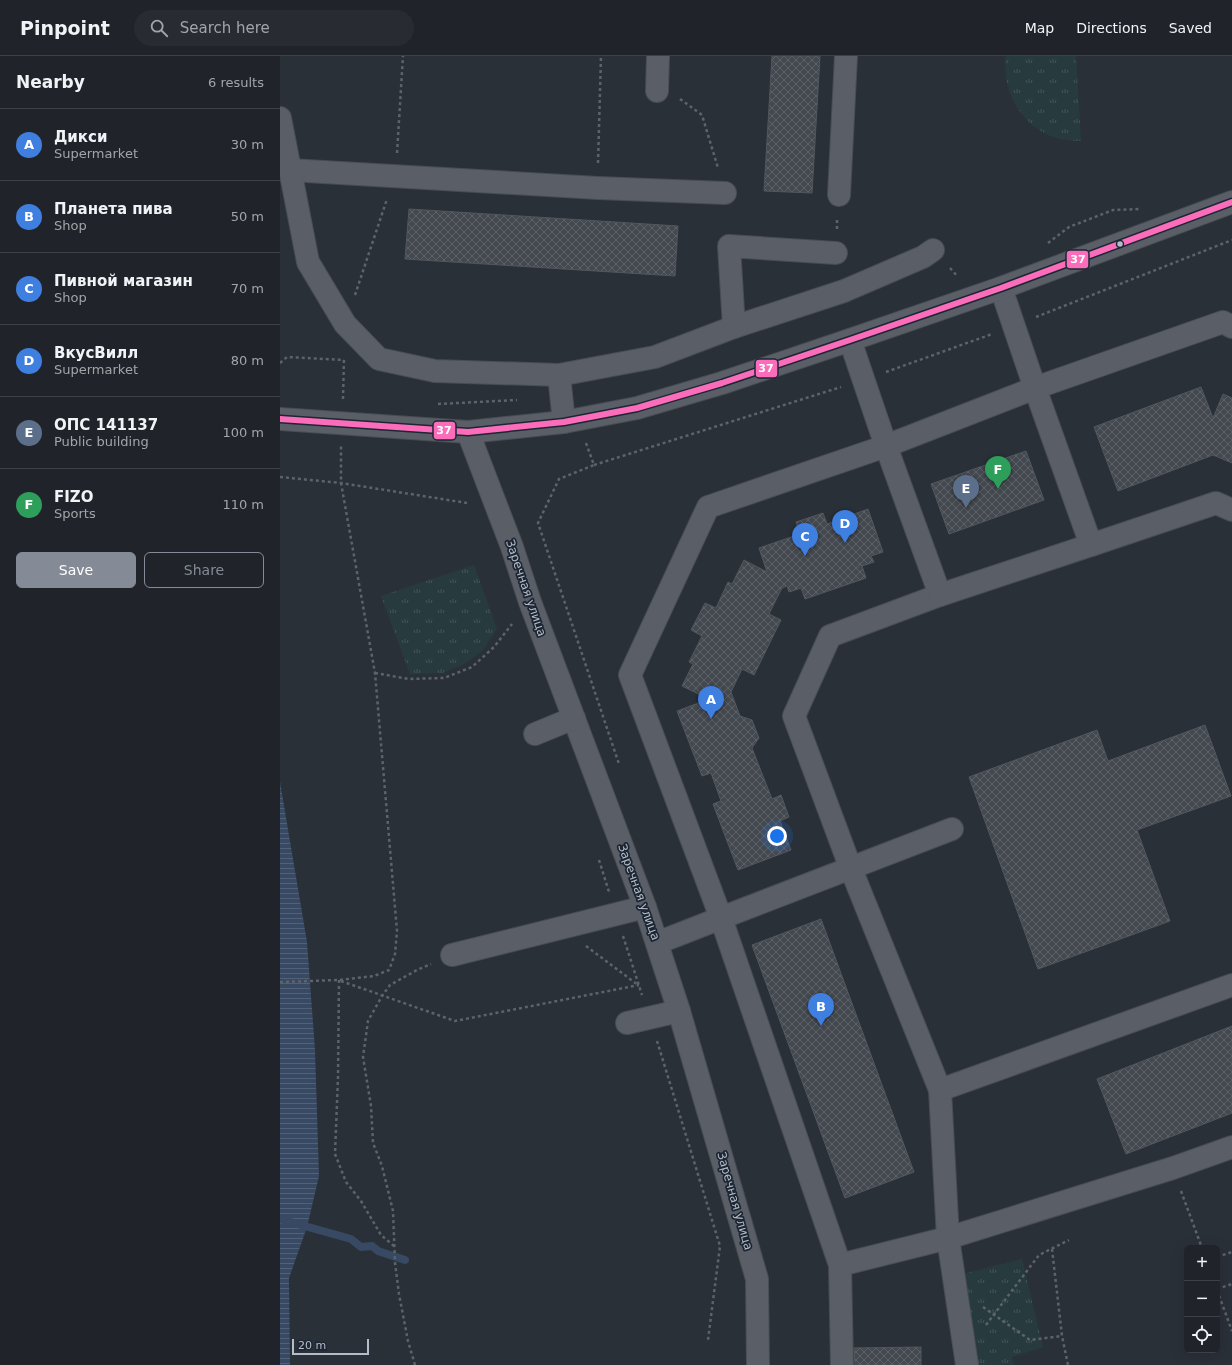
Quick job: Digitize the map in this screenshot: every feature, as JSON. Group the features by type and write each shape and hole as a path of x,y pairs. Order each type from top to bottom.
{"street":[{"path":"657,91 658,56"},
{"path":"838,195 846,56"},
{"path":"280,118 308,262 346,324 379,359 435,371 559,375 655,357 734,327 844,291 923,258 933,250"},
{"path":"289,170 598,188 725,193"},
{"path":"280,419 468,432 571,420 637,408 722,384 1001,288 1232,202"},
{"path":"734,327 728,246 836,253"},
{"path":"1001,288 1091,545"},
{"path":"842,1365 840,1266 721,918 630,675 708,507 886,446 1035,388 1223,322 1232,327"},
{"path":"850,340 886,446 940,595"},
{"path":"559,375 571,420"},
{"name":"Заречная улица","path":"468,432 512,547 530,602 658,942 757,1279 758,1365"},
{"path":"966,1359 948,1238 940,1090 850,869 794,716 830,636 940,595 1216,503 1232,510"},
{"path":"536,734 574,718"},
{"path":"658,942 952,829"},
{"path":"452,955 562,929 645,907"},
{"path":"940,1090 1232,986"},
{"path":"627,1023 679,1011"},
{"path":"840,1266 948,1238 1173,1168 1232,1147"}],"path":[{"path":"598,188 601,56"},
{"path":"657,91 676,96 702,115 725,193"},
{"path":"538,523 559,479 594,465 863,380 1014,326 1232,240"},
{"path":"280,363 287,356 344,360 341,483 375,674 397,931 395,954 389,970 374,976 339,980 280,982"},
{"path":"437,404 522,400"},
{"path":"571,420 594,465"},
{"path":"280,476 341,483 467,503"},
{"path":"375,674 409,679 444,678 472,667 494,646 530,602"},
{"path":"562,929 639,985 720,1246 708,1340"},
{"path":"414,1365 398,1294 393,1211 382,1166 373,1143 371,1106 363,1056 368,1021 390,985 416,970 452,955"},
{"path":"339,980 455,1021 639,985"},
{"path":"339,980 338,1077 335,1154 346,1182 361,1200 381,1235 394,1246"},
{"path":"1173,1168 1201,1245"},
{"path":"966,1359 994,1315 1039,1255 1069,1240"},
{"path":"1052,1249 1062,1336 1068,1365"},
{"path":"1220,1256 1232,1252"},
{"path":"1220,1288 1232,1284"},
{"path":"956,1289 1030,1340 1062,1336"},
{"path":"1220,1297 1232,1331"}],"green space":[{"path":"1006,56 1076,56 1081,141 1068,140 1052,136 1039,130 1028,121 1012,98 1006,71"},
{"path":"474,565 497,629 484,649 466,663 443,673 410,674 381,596"},
{"path":"1022,1259 1043,1347 1012,1357 1014,1365 976,1365 959,1275"}],"water":[{"path":"280,782 307,942 315,1050 319,1176 307,1227 289,1278 290,1365 280,1365"}],"building":[{"path":"772,56 820,56 812,193 764,191"},
{"path":"409,209 678,226 675,276 405,259"},
{"path":"1201,387 1213,418 1223,394 1232,398 1232,463 1213,455 1118,491 1094,427"},
{"path":"1026,451 1044,500 949,534 931,484"},
{"path":"868,509 883,552 871,556 874,562 862,566 866,578 805,599 801,588 789,592 787,586 782,588 769,614 781,620 754,675 742,669 731,692 740,716 752,720 759,738 752,748 772,799 781,795 789,817 780,821 791,850 738,870 713,804 721,801 711,773 702,776 677,711 709,699 682,686 693,664 689,662 702,636 691,630 705,603 716,608 728,582 732,584 744,560 767,572 759,548 800,534 796,522 823,513 827,524"},
{"path":"1205,725 1231,796 1137,830 1170,921 1038,969 969,777 1097,730 1108,761"},
{"path":"821,919 914,1172 845,1198 752,945"},
{"path":"1232,1026 1232,1113 1126,1154 1097,1079"},
{"path":"921,1347 921,1365 855,1365 854,1348"}],"waterway":[{"path":"280,1219 351,1239 361,1247 372,1246 378,1251 405,1260"}],"transit line":[{"name":"37","path":"280,419 468,432 564,422 637,408 722,383 1001,288 1232,202"}],"place":[{"name":"FIZO","path":"998,489"},
{"name":"ОПС 141137","path":"966,508"},
{"name":"ВкусВилл","path":"845,543"},
{"name":"Пивной магазин","path":"805,556"},
{"name":"Дикси","path":"711,719"},
{"name":"Планета пива","path":"821,1026"}]}
